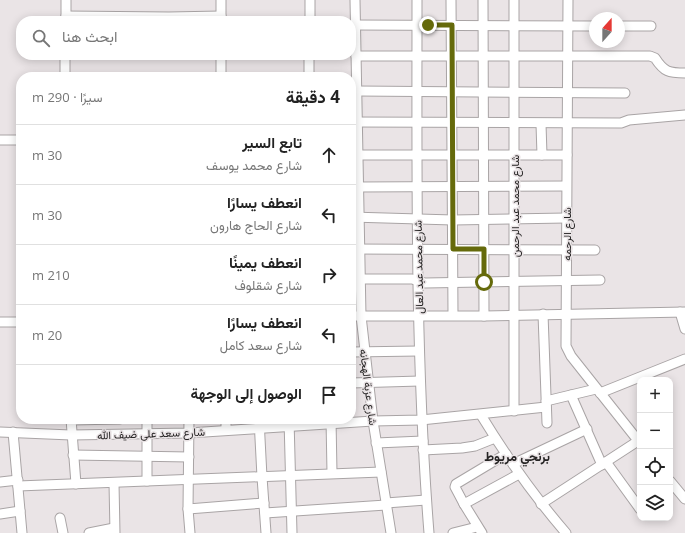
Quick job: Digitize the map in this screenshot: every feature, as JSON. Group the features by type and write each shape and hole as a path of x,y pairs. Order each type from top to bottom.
{"street":[{"path":"66,0 66,16"},
{"path":"221,0 221,16"},
{"path":"310,0 310,16"},
{"name":"شارع عزبة الهجانه","path":"355,0 355,16"},
{"name":"شارع محمد عبد العال","path":"417,0 417,219 419,351 421,420 429,533"},
{"path":"452,0 453,316"},
{"path":"483,0 484,316"},
{"name":"شارع محمد عبد الرحمن","path":"514,0 514,411"},
{"name":"شارع الرحمه","path":"568,0 565,341 567,351 637,440"},
{"path":"356,25 589,26"},
{"path":"625,26 650,26"},
{"path":"356,56 652,56 664,70 685,73"},
{"name":"شارع عزبة الهجانه","path":"356,56 356,101"},
{"path":"65,60 65,72"},
{"path":"221,60 221,72"},
{"path":"309,60 309,72"},
{"path":"357,91 625,93"},
{"path":"356,122 452,124 622,123 631,119 685,114"},
{"path":"541,124 542,155"},
{"name":"شارع عزبة الهجانه","path":"356,138 358,155 356,185"},
{"path":"0,140 16,140"},
{"path":"358,155 566,154"},
{"path":"356,185 417,187 566,186"},
{"path":"356,217 453,220 566,218"},
{"path":"356,249 595,250"},
{"path":"356,279 412,279 425,282 600,280"},
{"name":"شارع عزبة الهجانه","path":"356,279 376,443 391,533"},
{"path":"356,316 484,316 682,312 685,329"},
{"path":"543,314 547,423"},
{"path":"0,322 16,322"},
{"path":"356,352 419,351"},
{"name":"شارع سعد على ضيف الله","path":"356,420 421,420 514,411 546,404 572,395 598,391 685,359"},
{"path":"356,382 420,381"},
{"path":"572,395 604,464 637,505"},
{"path":"481,415 519,474 541,504 566,533"},
{"path":"71,424 76,484"},
{"path":"147,424 147,481"},
{"path":"189,424 188,509 190,533"},
{"path":"226,424 226,430"},
{"name":"شارع سعد على ضيف الله","path":"0,432 71,435 189,433 226,430 254,424"},
{"path":"259,424 266,533"},
{"path":"289,424 292,533"},
{"path":"331,424 332,473"},
{"path":"513,464 587,430"},
{"path":"13,432 22,533"},
{"path":"376,443 462,448 475,446 495,438"},
{"path":"541,504 637,443"},
{"path":"453,533 480,530 456,489 456,484 506,454"},
{"path":"73,456 189,457"},
{"path":"0,482 76,484 381,472"},
{"path":"464,504 519,474"},
{"path":"89,533 114,530 114,483"},
{"path":"673,485 685,500"},
{"path":"265,512 292,512 426,500"},
{"path":"188,509 264,503"},
{"path":"0,514 20,511"},
{"path":"60,518 63,533"}],"district":[{"name":"برنجي مريوط","path":"517,456"}],"route":[{"path":"428,25 452,25 453,249 484,249 484,282"}]}
